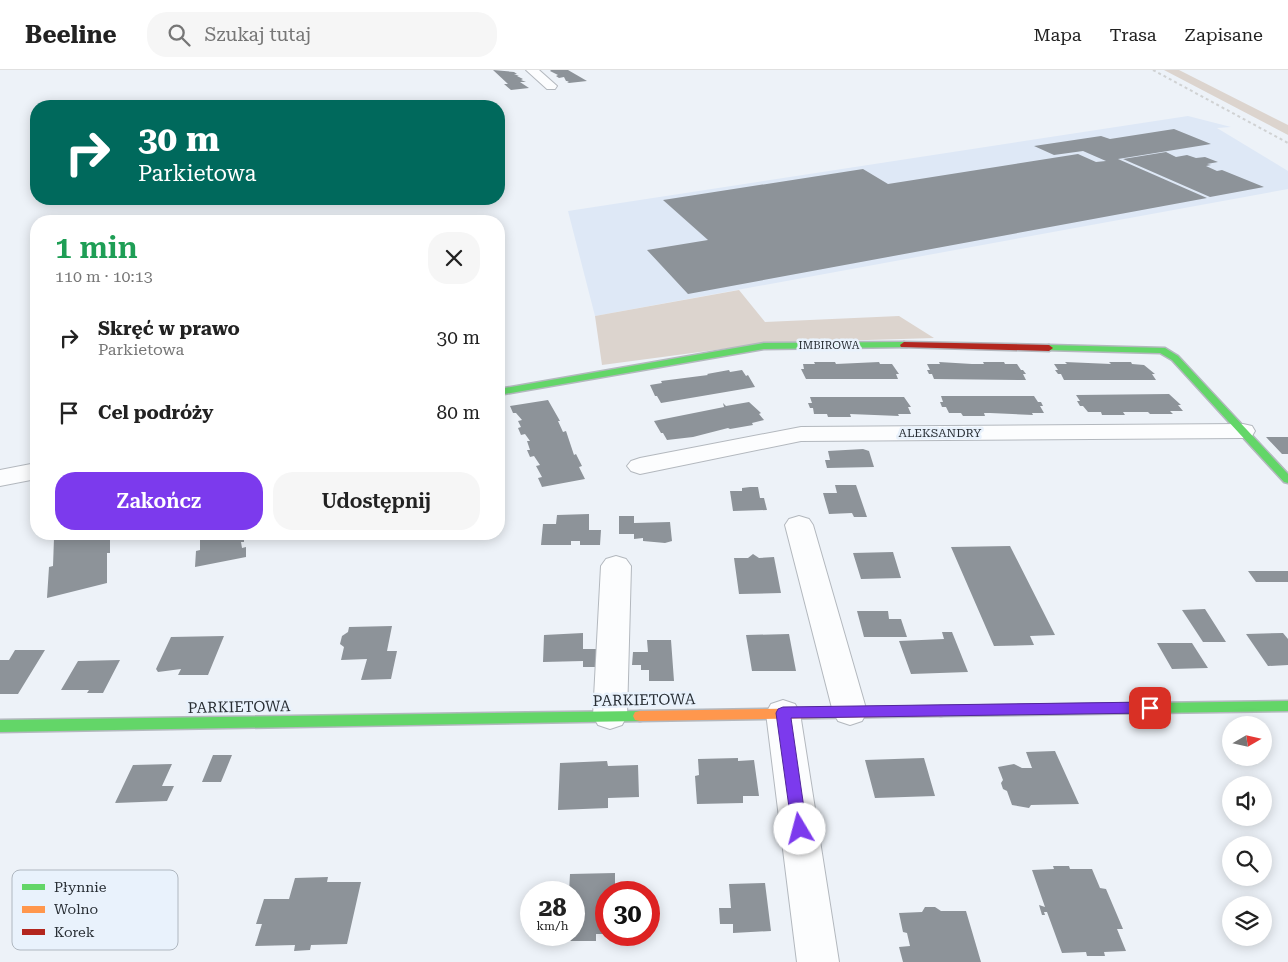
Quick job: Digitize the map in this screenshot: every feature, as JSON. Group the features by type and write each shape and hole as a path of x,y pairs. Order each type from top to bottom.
{"street":[{"path":"532,70 551,86"},
{"name":"IMBIROWA","path":"505,391 764,346 931,344 1162,350 1175,358 1243,431"},
{"path":"1243,431 1288,480"},
{"name":"ALEKSANDRY","path":"640,466 802,434 1243,431"},
{"path":"0,478 30,472"},
{"path":"799,525 850,712"},
{"path":"610,716 616,566"},
{"name":"PARKIETOWA","path":"0,726 1288,706"},
{"path":"783,713 818,962"}],"shaded area":[{"path":"1164,70 1179,70 1288,125 1288,135"},
{"path":"1188,116 1231,127 1217,128 1288,171 1288,189 595,316 568,211"},
{"path":"739,290 765,322 899,316 934,338 768,343 602,365 595,316"}],"building":[{"path":"493,70 514,72 517,74 514,74 523,79 521,80 526,82 520,82 529,88 511,90 504,84 508,84"},
{"path":"551,70 568,70 587,81 569,83 564,77 559,78 556,76 558,75"},
{"path":"1174,129 1211,144 1118,159 1207,198 688,294 647,250 708,240 663,200 863,169 888,184 1078,154 1096,162 1106,161 1083,151 1054,155 1034,146 1101,136 1110,139"},
{"path":"1166,152 1176,157 1187,155 1196,158 1205,157 1218,162 1207,164 1211,165 1206,166 1217,171 1222,170 1264,187 1210,197 1123,159"},
{"path":"814,362 835,362 836,364 879,362 880,364 892,364 899,374 896,374 898,379 806,379 801,369 804,369 803,364 815,364"},
{"path":"939,362 984,364 983,362 1004,362 1005,364 1017,364 1026,374 1023,374 1026,380 934,379 927,370 930,370 927,364 940,364"},
{"path":"1065,362 1111,364 1109,362 1131,362 1132,364 1144,365 1155,374 1152,374 1156,380 1064,380 1061,374 1058,374 1055,370 1058,370 1054,364 1067,364"},
{"path":"729,370 730,372 742,370 746,376 748,375 755,387 661,403 650,385 662,383 661,381 708,375"},
{"path":"1169,394 1181,405 1178,405 1183,411 1170,411 1173,414 1123,412 1125,415 1102,415 1101,412 1088,412 1083,406 1080,406 1077,401 1080,401 1076,395"},
{"path":"941,396 1034,396 1038,402 1041,402 1043,406 1040,406 1044,413 1032,413 1033,415 984,413 985,416 963,416 961,413 949,413 946,407 942,407 940,402 943,402"},
{"path":"810,397 904,397 911,407 908,407 911,414 898,414 899,416 850,414 851,417 828,417 827,414 814,414 813,408 810,408 808,403 812,403"},
{"path":"548,400 560,421 558,421 563,432 566,431 574,455 576,454 582,466 579,467 585,479 542,487 538,478 542,477 536,466 540,465 534,456 530,457 527,450 530,450 527,441 530,441 525,434 521,435 518,428 521,427 518,421 522,420 516,413 513,413 510,406"},
{"path":"749,402 761,413 759,414 764,420 752,423 753,425 728,428 693,437 667,440 654,421 724,407 723,403 726,406"},
{"path":"1266,437 1288,437 1288,454 1282,454"},
{"path":"863,449 869,451 874,467 827,468 825,460 830,460 828,451"},
{"path":"835,485 856,485 867,517 854,517 852,513 829,514 823,493 837,493"},
{"path":"758,487 760,498 764,498 767,510 733,511 730,491 742,491 742,488"},
{"path":"589,514 589,530 601,530 600,545 580,545 580,541 571,541 571,545 541,545 543,524 556,524 557,515"},
{"path":"619,516 634,516 634,523 670,522 672,541 665,543 643,541 643,538 634,539 634,534 619,534"},
{"path":"54,540 110,540 110,553 107,553 107,583 47,598 49,567 53,566"},
{"path":"200,540 244,540 244,542 241,542 242,548 246,547 246,557 195,567 196,551 200,550"},
{"path":"1010,546 1055,635 1030,636 1034,645 994,646 951,547"},
{"path":"893,552 901,578 861,579 853,553"},
{"path":"753,554 759,558 774,557 781,593 739,594 734,558 748,558"},
{"path":"1248,571 1288,571 1288,582 1256,582"},
{"path":"1205,609 1226,642 1203,642 1182,610"},
{"path":"857,611 888,611 889,619 901,619 907,637 864,637"},
{"path":"392,626 387,651 397,651 391,679 361,680 367,659 341,660 344,647 340,644 342,636 348,632 349,627"},
{"path":"942,632 952,632 968,672 911,674 899,641 944,639"},
{"path":"583,633 583,649 596,649 598,667 583,667 583,661 543,662 544,635"},
{"path":"1283,633 1288,639 1288,665 1268,666 1246,634"},
{"path":"789,634 796,671 752,671 746,635"},
{"path":"224,636 208,675 178,675 181,669 158,672 156,669 171,637"},
{"path":"647,640 671,640 674,681 649,681 649,670 641,670 641,665 632,665 633,652 648,652"},
{"path":"1157,643 1192,643 1208,668 1172,669"},
{"path":"15,650 45,650 18,694 0,694 0,660 9,660"},
{"path":"120,660 103,693 87,693 89,690 61,690 78,661"},
{"path":"1055,751 1079,804 1031,805 1029,808 1012,805 1007,791 1003,789 1001,783 1003,780 998,767 1014,764 1022,768 1032,768 1026,752"},
{"path":"213,755 232,755 221,782 202,782"},
{"path":"738,758 738,761 754,760 759,796 743,796 743,803 697,804 695,776 699,775 698,759"},
{"path":"924,758 935,796 875,798 865,760"},
{"path":"607,761 608,766 638,765 639,797 608,798 608,808 558,810 560,763"},
{"path":"172,764 162,786 174,786 167,801 115,803 133,765"},
{"path":"1053,866 1069,866 1070,869 1092,869 1100,888 1106,889 1123,929 1117,929 1126,951 1104,952 1105,956 1087,956 1086,952 1062,953 1047,912 1044,912 1045,915 1042,915 1039,905 1045,907 1032,870 1054,869"},
{"path":"615,873 615,881 595,881 595,941 585,941 585,881 570,881 570,874"},
{"path":"328,877 327,882 361,882 347,944 311,945 310,950 294,951 295,945 255,946 262,924 256,924 264,899 289,899 295,878"},
{"path":"765,883 771,931 733,933 733,924 720,924 719,908 731,908 729,884"},
{"path":"925,907 935,907 941,911 966,911 981,962 903,962 899,947 910,946 907,933 903,932 899,913 922,912"}],"railway":[{"path":"1153,70 1288,143"}],"traffic: fast":[{"path":"505,391 764,346 904,345"},
{"path":"1049,348 1162,350 1175,358 1288,480"},
{"path":"941,711 1288,706"},
{"path":"0,726 640,716"}],"traffic: slow":[{"path":"640,716 941,711"}],"traffic: jam":[{"path":"904,345 1049,348"}],"route":[{"path":"800,829 783,713 1150,708"}]}
